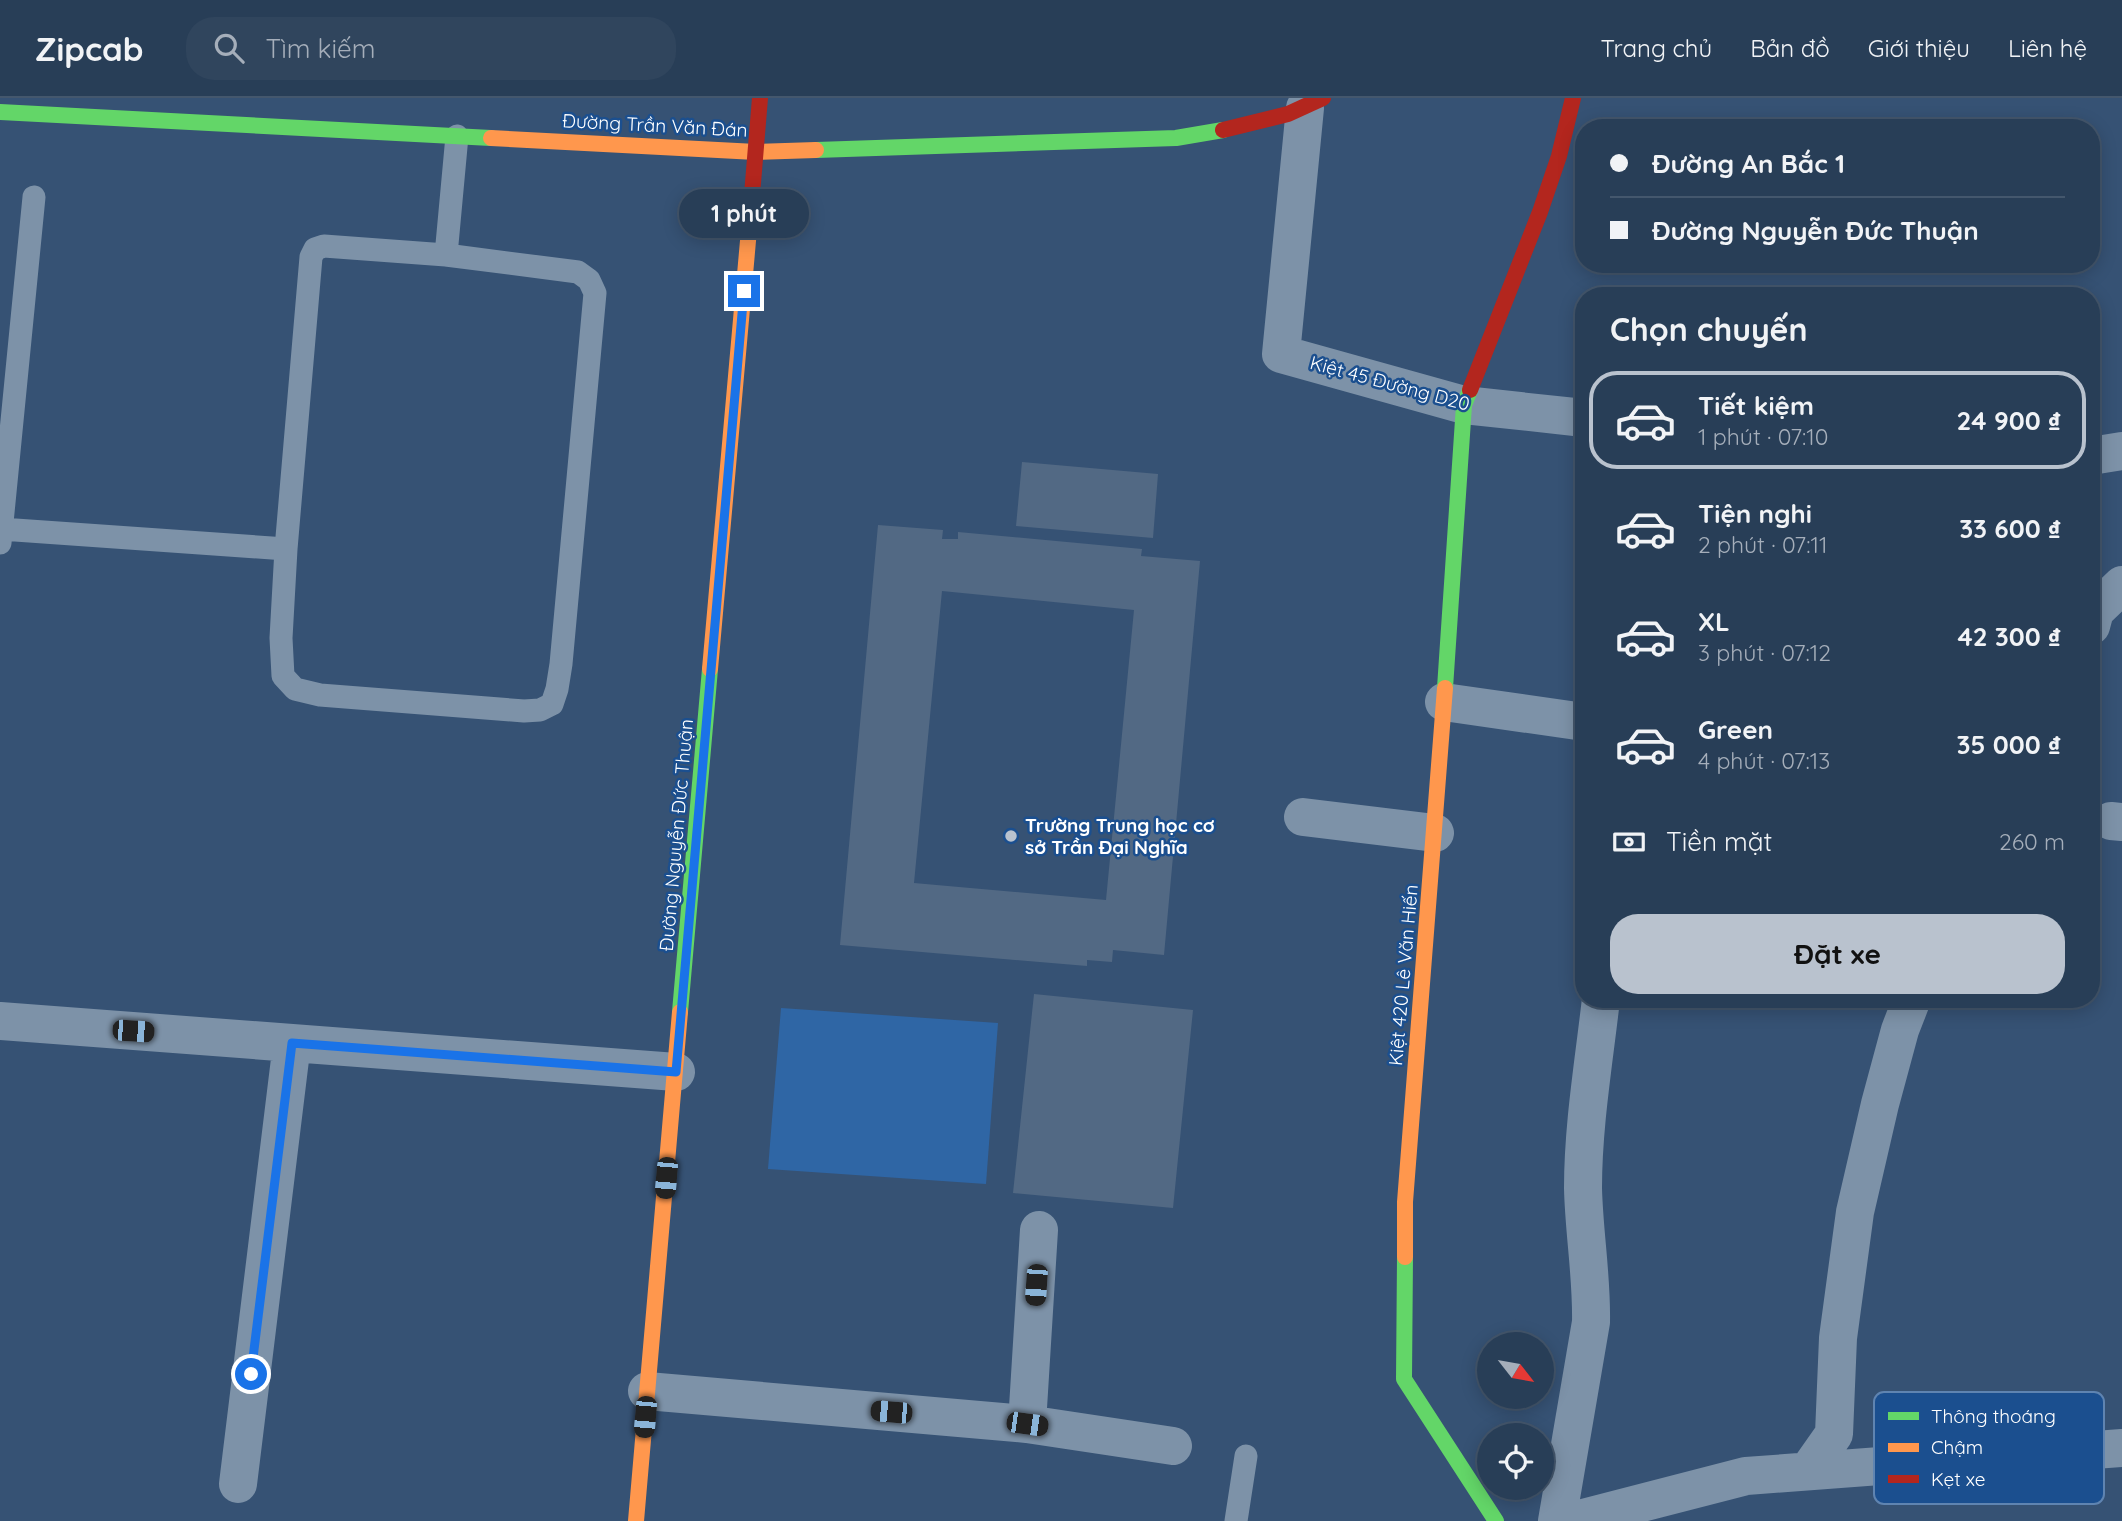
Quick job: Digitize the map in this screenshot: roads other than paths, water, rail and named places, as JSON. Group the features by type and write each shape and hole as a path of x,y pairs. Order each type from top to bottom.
{"street":[{"name":"Đường Nguyễn Đức Thuận","path":"636,1521 760,98"},
{"name":"Kiệt 420 Lê Văn Hiến","path":"1496,1521 1404,1378 1405,1202 1435,833 1464,405 1540,212 1559,156 1573,98"},
{"name":"Đường Trần Văn Đán","path":"0,112 165,109 457,136 755,152 1177,138 1238,128 1314,103"},
{"name":"Kiệt 45 Đường D20","path":"1314,103 1281,354 1464,405 1575,417"},
{"path":"2100,455 2122,451"},
{"path":"2100,606 2122,585"},
{"path":"1444,702 1575,721"},
{"path":"1303,817 1435,833"},
{"path":"1557,1521 1591,1322 1592,1292 1583,1189 1600,1008"},
{"path":"1808,1471 1834,1434 1839,1338 1855,1212 1880,1104 1909,1008"},
{"path":"0,1021 676,1072"},
{"path":"237,1485 292,1043"},
{"path":"1027,1424 1039,1230"},
{"path":"647,1391 1027,1424 1173,1446"},
{"path":"2104,1449 2122,1448"},
{"path":"1572,1521 1746,1476 1874,1466"}],"lane":[{"path":"446,255 457,136"},
{"path":"34,197 1,536 286,549"},
{"path":"324,246 446,255 578,272 589,280 595,293 561,664 552,704 540,710 320,695 295,689 283,677 281,638 286,549 311,257 316,249 324,246"},
{"path":"1236,1521 1246,1456"}],"place":[{"name":"Trường Trung học cơ sở Trần Đại Nghĩa","path":"1011,836"}]}
